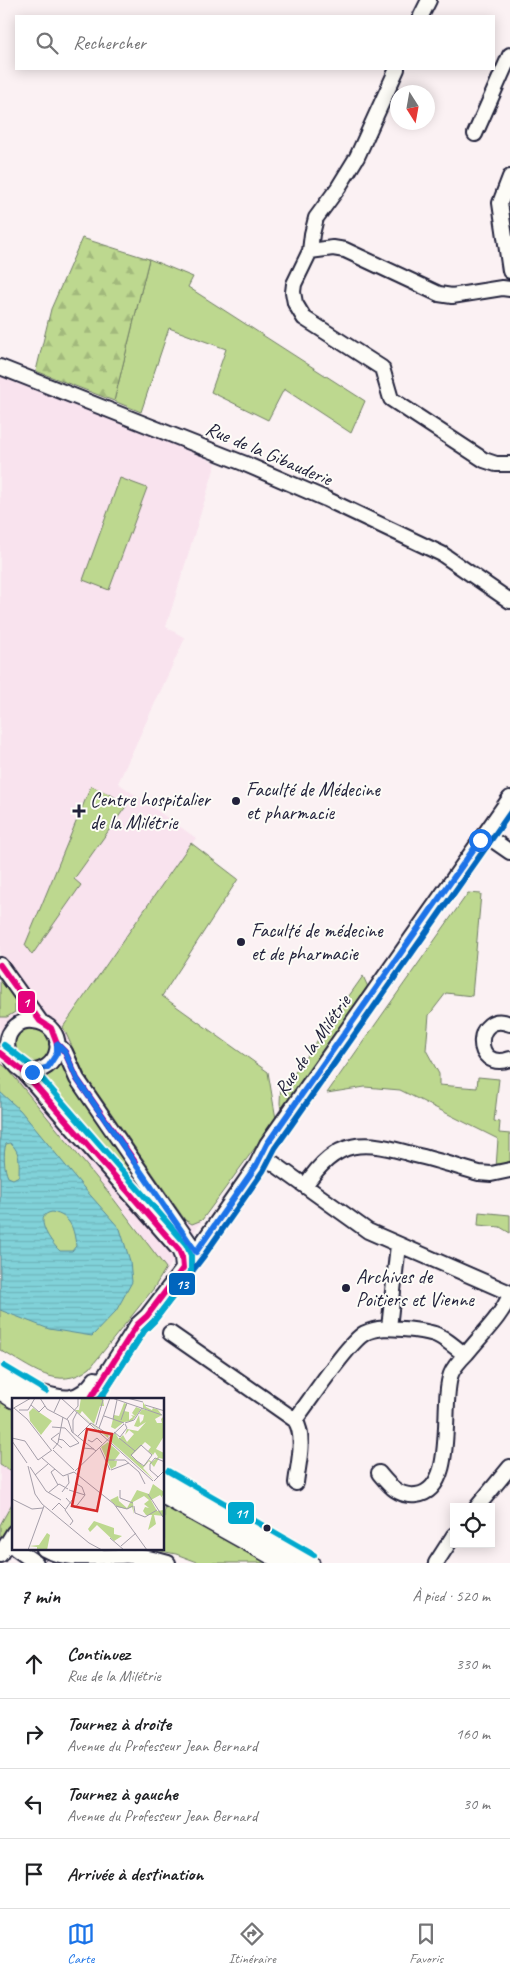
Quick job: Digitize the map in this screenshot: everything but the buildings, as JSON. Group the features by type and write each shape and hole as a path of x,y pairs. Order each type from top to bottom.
{"main road":[{"path":"0,1374 19,1394"},
{"path":"0,1390 37,1398"},
{"path":"165,1480 310,1563"},
{"path":"165,1497 286,1563"}],"street":[{"path":"422,15 429,0"},
{"path":"475,134 510,55"},
{"path":"397,70 357,157 338,188 316,218 310,251 294,284 295,303 304,318 382,368 391,399 484,460 496,464 510,464"},
{"path":"510,177 500,204 510,271"},
{"path":"310,251 334,248 345,250 439,294 452,296 502,288 510,289"},
{"name":"Rue de la Gibauderie","path":"0,367 242,463 326,499 442,554 510,601"},
{"name":"Rue de la Milétrie","path":"103,1398 183,1268 256,1166 281,1124 510,798"},
{"path":"484,834 510,852"},
{"path":"0,965 40,1022"},
{"path":"17,990 20,1007 19,1023"},
{"path":"23,1071 40,1071 48,1067 57,1053 54,1033 51,1028 40,1022 29,1021 19,1023 4,1035 7,1042 5,1055 23,1071 178,1250 182,1257 183,1268"},
{"path":"510,1024 501,1022 489,1026 484,1030 481,1043 486,1055 491,1059 504,1062 510,1060"},
{"path":"57,1044 65,1052 77,1079 196,1252"},
{"path":"305,1186 314,1173 331,1156 342,1150 366,1144 388,1147 479,1173 491,1174 510,1170"},
{"path":"262,1155 368,1232 510,1294 504,1308 454,1368 450,1379 444,1455 440,1473 434,1486 424,1493 404,1495 390,1486 379,1473"},
{"path":"132,1196 142,1202 181,1247 188,1251 196,1252"},
{"path":"390,1328 398,1245"},
{"name":"Rue de la Milétrie","path":"91,1398 137,1325 151,1320"},
{"path":"295,1420 357,1338 365,1333 390,1328 432,1332 443,1337 465,1354"},
{"path":"170,1333 295,1420 299,1426 301,1436 296,1483"},
{"path":"19,1394 58,1398 78,1396 87,1390 120,1351"},
{"path":"480,1503 510,1467"},
{"path":"436,1563 450,1540"},
{"path":"9,1550 36,1563"},
{"path":"46,1550 67,1557 124,1556 168,1563"},
{"path":"96,1563 124,1556"}],"shaded area":[{"name":"Centre hospitalier de la Milétrie","path":"0,372 127,423 216,463 166,627 185,638 118,783 196,838 66,1021 235,1174 154,1288 137,1227 26,1091 0,1065"},
{"path":"0,1387 13,1398 12,1526 0,1547"}],"green space":[{"path":"82,238 149,259 114,401 36,371 51,309"},
{"path":"149,259 193,277 188,287 365,401 351,433 284,389 268,420 211,392 226,349 169,328 141,412 114,401"},
{"path":"120,478 147,488 109,590 83,580"},
{"path":"91,786 127,805 74,879 81,885 32,955 25,945"},
{"path":"191,843 238,879 162,996 268,1072 276,1119 202,1220 192,1224 185,1220 85,1075 63,1027"},
{"path":"468,893 481,894 472,996 446,993 429,1015 426,1050 439,1074 439,1085 477,1088 478,1077 499,1079 494,1121 500,1122 499,1133 510,1134 510,1162 496,1168 498,1139 400,1090 365,1087 327,1093"},
{"path":"0,974 15,997 15,1012 7,1017 0,1017"},
{"path":"363,976 368,987 281,1111 281,1082 286,1085"},
{"path":"32,1028 39,1029 45,1033 49,1039 49,1053 45,1059 39,1063 32,1064 25,1063 19,1059 15,1053 14,1046 15,1039 19,1033 25,1029"},
{"path":"62,1060 179,1233 176,1236 74,1118 35,1079 52,1073"},
{"path":"0,1063 7,1068 109,1193 166,1268 154,1288 90,1368 78,1375 67,1378 55,1378 44,1374 0,1350"},
{"path":"479,1212 510,1215 510,1233 500,1227 478,1225"},
{"path":"0,1400 12,1408 12,1472 0,1465"},
{"path":"12,1504 12,1522 0,1543 0,1525"},
{"path":"165,1504 227,1541 270,1563 200,1563 176,1554 156,1550 165,1550"}],"water":[{"path":"0,1092 20,1110 120,1229 130,1261 132,1282 116,1311 92,1336 49,1329 0,1310","holes":["10,1143 18,1154 19,1162 19,1176 13,1179 8,1177 4,1161 6,1144","52,1212 67,1220 73,1229 76,1246 72,1251 60,1251 48,1236 43,1224 43,1218 46,1214"]}],"transit line":[{"name":"13","path":"101,1398 144,1331 154,1321 203,1257 263,1171 275,1148 510,813"},
{"name":"1","path":"0,965 40,1021 51,1028 57,1044 65,1052 77,1079 135,1162"},
{"name":"11","path":"4,1045 30,1065 186,1244 191,1255 191,1272 154,1321 144,1331 101,1398"},
{"name":"1","path":"0,1053 23,1071 179,1250 182,1257 183,1268 147,1316 137,1325 91,1398"},
{"name":"11","path":"4,1366 46,1391"},
{"name":"11","path":"168,1471 314,1555"}],"place":[{"name":"Faculté de Médecine et pharmacie","path":"236,801"},
{"name":"Centre hospitalier de la Milétrie","path":"79,811"},
{"name":"Faculté de médecine et de pharmacie","path":"241,942"},
{"name":"Archives de Poitiers et Vienne","path":"346,1288"}],"route":[{"path":"32,1072 48,1067 57,1053 57,1044 65,1052 77,1079 196,1252 256,1166 267,1144 480,840"}]}
